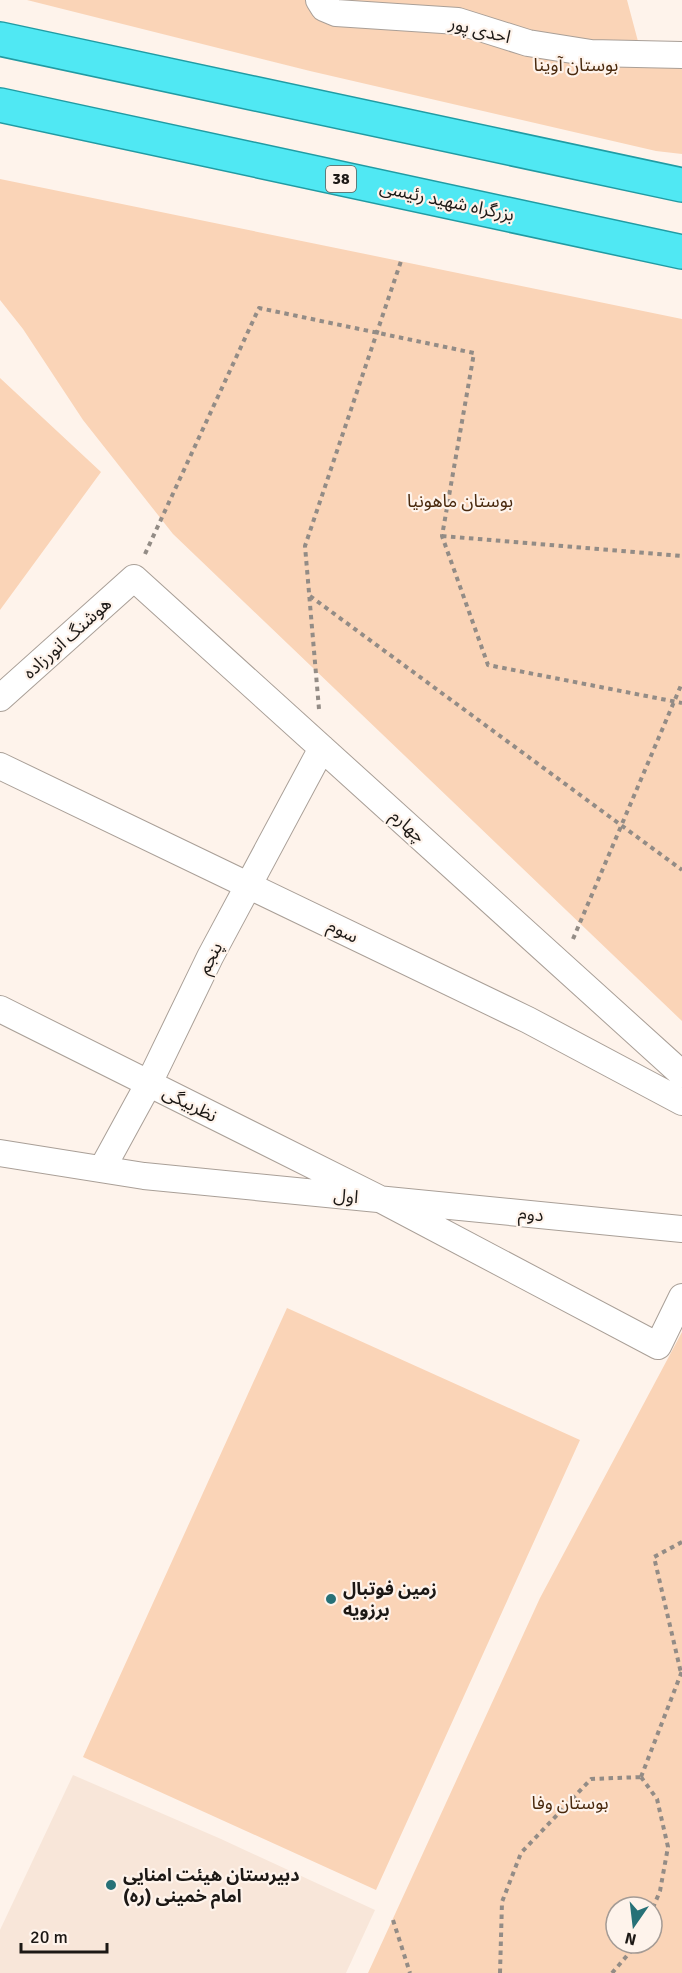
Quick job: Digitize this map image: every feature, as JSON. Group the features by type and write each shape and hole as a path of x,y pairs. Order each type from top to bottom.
{"highway":[{"path":"0,39 682,185"},
{"name":"بزرگراه شهید رئیسی","path":"0,105 682,252"}],"street":[{"name":"احدی پور","path":"319,0 324,8 336,13 458,21 528,43 591,53 682,55"},
{"name":"هوشنگ انورزاده","path":"0,698 134,578"},
{"name":"چهارم","path":"134,578 682,1074"},
{"name":"پنجم","path":"102,1169 149,1083 210,957 322,748"},
{"name":"سوم","path":"0,766 528,1020 682,1102"},
{"name":"نظربیگی","path":"0,1009 381,1199"},
{"name":"اول","path":"0,1153 144,1176 381,1199 658,1346 682,1297"},
{"name":"دوم","path":"381,1199 682,1229"}],"path":[{"path":"322,748 305,546 401,261"},
{"path":"134,578 259,308 474,352 442,536 488,665 682,703"},
{"path":"442,536 682,556"},
{"path":"309,596 682,870"},
{"path":"561,964 581,924 682,683"},
{"path":"640,1777 682,1672 654,1557 682,1542"},
{"path":"640,1777 657,1799 668,1846 658,1895"},
{"path":"500,1973 502,1902 521,1853 591,1779 640,1777"},
{"path":"393,1920 410,1973"},
{"path":"612,1973 628,1955"}],"shaded area":[{"name":"دبیرستان هیئت امنایی امام خمینی (ره)","path":"73,1775 221,1839 375,1910 346,1973 0,1973 0,1930"}],"green space":[{"name":"بوستان آوینا","path":"27,0 627,0 644,64 682,64 682,154 656,151 310,71"},
{"name":"بوستان ماهونیا","path":"0,179 682,319 682,1021 173,534 83,420 23,329 0,300"},
{"path":"0,378 101,472 0,610"},
{"name":"زمین فوتبال برزویه","path":"287,1308 580,1440 376,1890 83,1757"},
{"name":"بوستان وفا","path":"682,1332 682,1973 368,1973 540,1598"}],"place":[{"name":"زمین فوتبال برزویه","path":"331,1599"},
{"name":"دبیرستان هیئت امنایی امام خمینی (ره)","path":"111,1885"}]}
